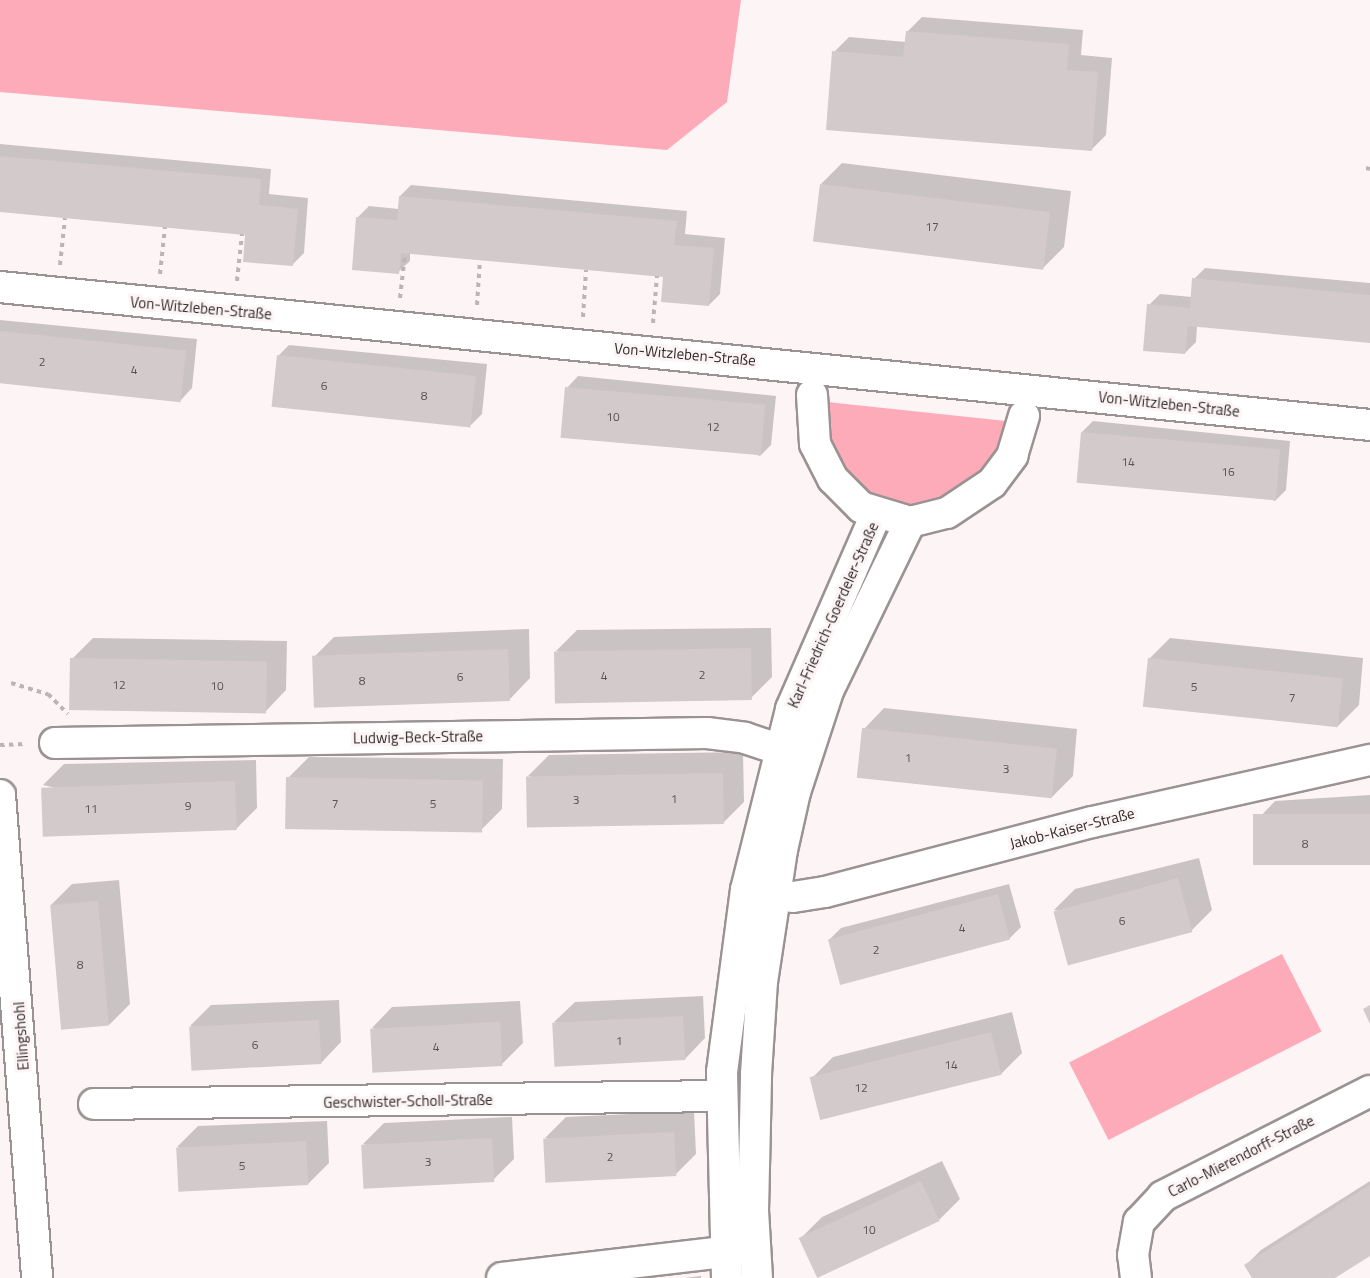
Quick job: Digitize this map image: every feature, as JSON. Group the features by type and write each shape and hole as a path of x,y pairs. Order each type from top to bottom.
{"street":[{"name":"Von-Witzleben-Straße","path":"0,287 1370,425"},
{"name":"Karl-Friedrich-Goerdeler-Straße","path":"812,395 812,426 822,462 846,495 876,514 910,522 947,513 993,483 1012,456 1024,417"},
{"name":"Karl-Friedrich-Goerdeler-Straße","path":"726,1265 722,1097 760,893 811,658 876,514"},
{"name":"Karl-Friedrich-Goerdeler-Straße","path":"791,754 828,691 910,522"},
{"name":"Ludwig-Beck-Straße","path":"65,732 707,733 745,738 791,754"},
{"name":"Jakob-Kaiser-Straße","path":"760,893 825,892 1104,819 1370,760"},
{"name":"Ellingshohl","path":"0,795 9,1007 37,1278"},
{"name":"Karl-Friedrich-Goerdeler-Straße","path":"757,1278 755,1122 762,982 760,893"},
{"path":"755,1122 722,1097 756,1074"},
{"name":"Carlo-Mierendorff-Straße","path":"1136,1278 1133,1255 1139,1222 1163,1196 1370,1091"},
{"name":"Geschwister-Scholl-Straße","path":"94,1104 722,1097"},
{"path":"502,1278 726,1265"}],"path":[{"path":"59,270 65,218"},
{"path":"160,280 165,227"},
{"path":"236,288 242,234"},
{"path":"400,304 405,254"},
{"path":"477,311 480,260"},
{"path":"582,322 586,270"},
{"path":"653,329 657,276"},
{"path":"11,683 48,694 65,732"}],"shaded area":[{"path":"0,0 741,0 727,102 667,150 0,92"},
{"path":"827,402 1006,421 1006,436 990,466 939,503 911,506 884,502 848,477 833,451 826,426"},
{"path":"1282,954 1321,1032 1109,1140 1069,1063"}],"building":[{"path":"906,31 1069,44 1067,70 1098,72 1092,151 826,130 832,51 903,57"},
{"path":"0,156 261,179 259,205 298,209 293,266 243,262 245,235 0,212"},
{"path":"820,184 1050,212 1043,270 813,242"},
{"path":"399,196 677,221 674,245 714,248 709,306 661,302 663,277 401,253 399,274 352,270 356,217 397,220"},
{"path":"1192,278 1370,295 1370,343 1188,326 1185,354 1143,351 1147,304 1190,308"},
{"path":"0,331 186,351 181,402 0,383"},
{"path":"277,355 476,376 470,428 272,407"},
{"path":"565,387 765,405 761,455 561,438"},
{"path":"1081,432 1280,449 1276,500 1077,483"},
{"path":"751,648 752,700 555,703 554,651"},
{"path":"508,649 510,701 314,708 312,656"},
{"path":"70,658 267,661 266,713 69,710"},
{"path":"1148,658 1343,678 1338,727 1143,707"},
{"path":"862,728 1057,748 1052,798 857,778"},
{"path":"723,773 724,824 527,827 526,776"},
{"path":"286,777 483,780 482,832 285,829"},
{"path":"235,781 237,830 43,837 41,788"},
{"path":"1253,814 1370,814 1370,865 1253,865"},
{"path":"1178,878 1192,932 1068,965 1053,911"},
{"path":"998,894 1010,939 840,985 828,940"},
{"path":"98,901 109,1026 61,1030 50,905"},
{"path":"1370,1005 1370,1024 1363,1009"},
{"path":"683,1016 685,1060 554,1067 552,1023"},
{"path":"319,1020 321,1064 191,1071 189,1027"},
{"path":"500,1022 502,1066 372,1073 370,1029"},
{"path":"991,1032 1002,1075 820,1120 810,1077"},
{"path":"674,1132 676,1176 545,1183 543,1139"},
{"path":"492,1138 494,1182 363,1189 361,1145"},
{"path":"306,1141 308,1185 178,1192 176,1148"},
{"path":"921,1181 940,1221 817,1278 799,1238"},
{"path":"1370,1185 1370,1256 1335,1278 1252,1278 1244,1265"}]}
